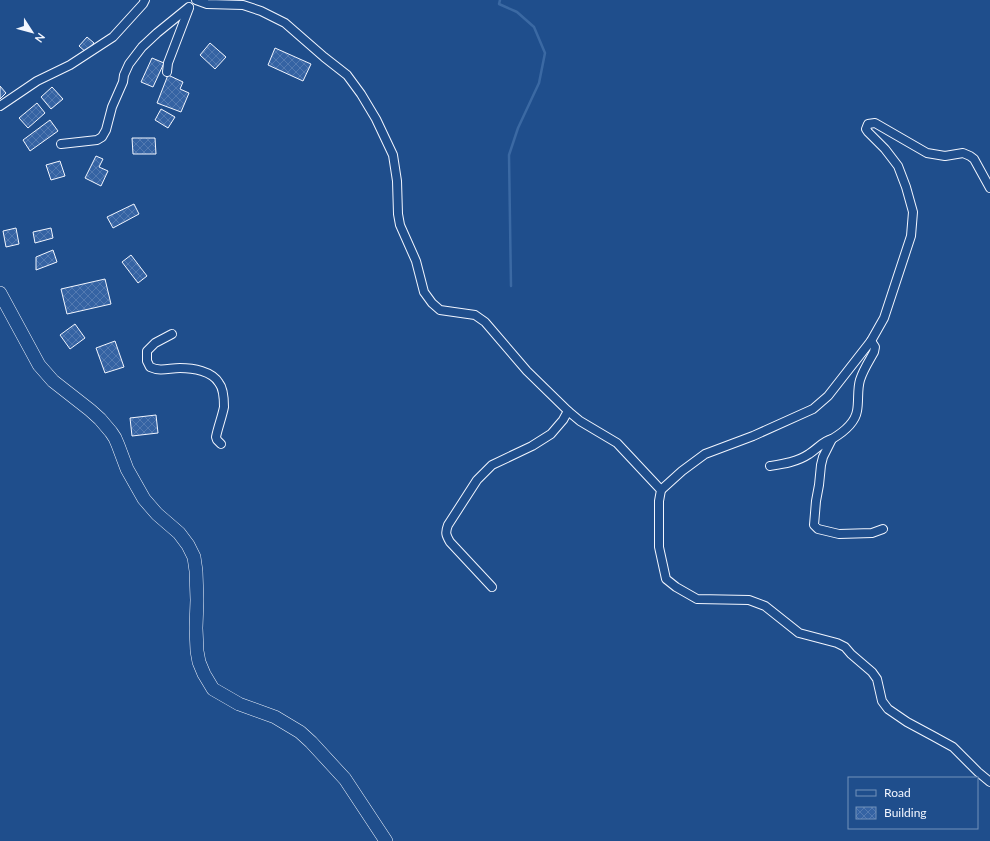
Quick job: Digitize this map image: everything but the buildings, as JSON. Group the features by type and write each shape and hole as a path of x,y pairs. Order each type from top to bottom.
{"main road":[{"path":"0,293 39,365 53,381 90,410 107,428 115,438 126,469 144,499 157,514 179,533 188,545 194,557 196,571 197,651 199,662 213,690 239,704 275,717 300,732 312,742 345,779 386,841"}],"street":[{"path":"0,106 37,81 70,65 113,37 145,0"},
{"path":"196,0 207,4 243,5 261,11 285,23 347,75 361,94 376,119 393,155 397,181 398,214 400,225 416,261 424,292 432,303 440,310 475,315 485,322 528,371 568,411 580,421 617,443 661,490"},
{"path":"167,72 168,62 191,4"},
{"path":"61,144 97,140 102,137 106,130 112,107 129,64 142,47 191,4"},
{"path":"990,188 974,159 970,156 963,153 945,156 927,153 875,123 868,124 866,129 868,132 886,149 898,166 913,212 911,236 884,318 871,341 828,396 813,409 753,436 705,454 682,471 661,490 659,501 659,548 666,578 676,587 697,598 748,600 765,606 799,633 837,643 845,647 872,672 877,679 882,701 888,709 907,722 953,747 990,782"},
{"path":"172,334 155,343 147,351 147,361 150,367 156,370 180,368 194,369 205,372 219,382 223,394 224,407 216,437 221,444"},
{"path":"770,466 799,460 828,440 841,434 854,420 857,412 860,379 874,352 875,347 871,341"},
{"path":"492,587 450,542 446,535 446,529 478,480 492,466 532,446 551,434 563,420 568,411"},
{"path":"832,438 821,465 814,525 818,529 838,534 872,533 883,529"}],"waterway":[{"path":"500,0 499,4 517,12 534,27 545,53 539,83 518,128 509,155 511,286"}]}
